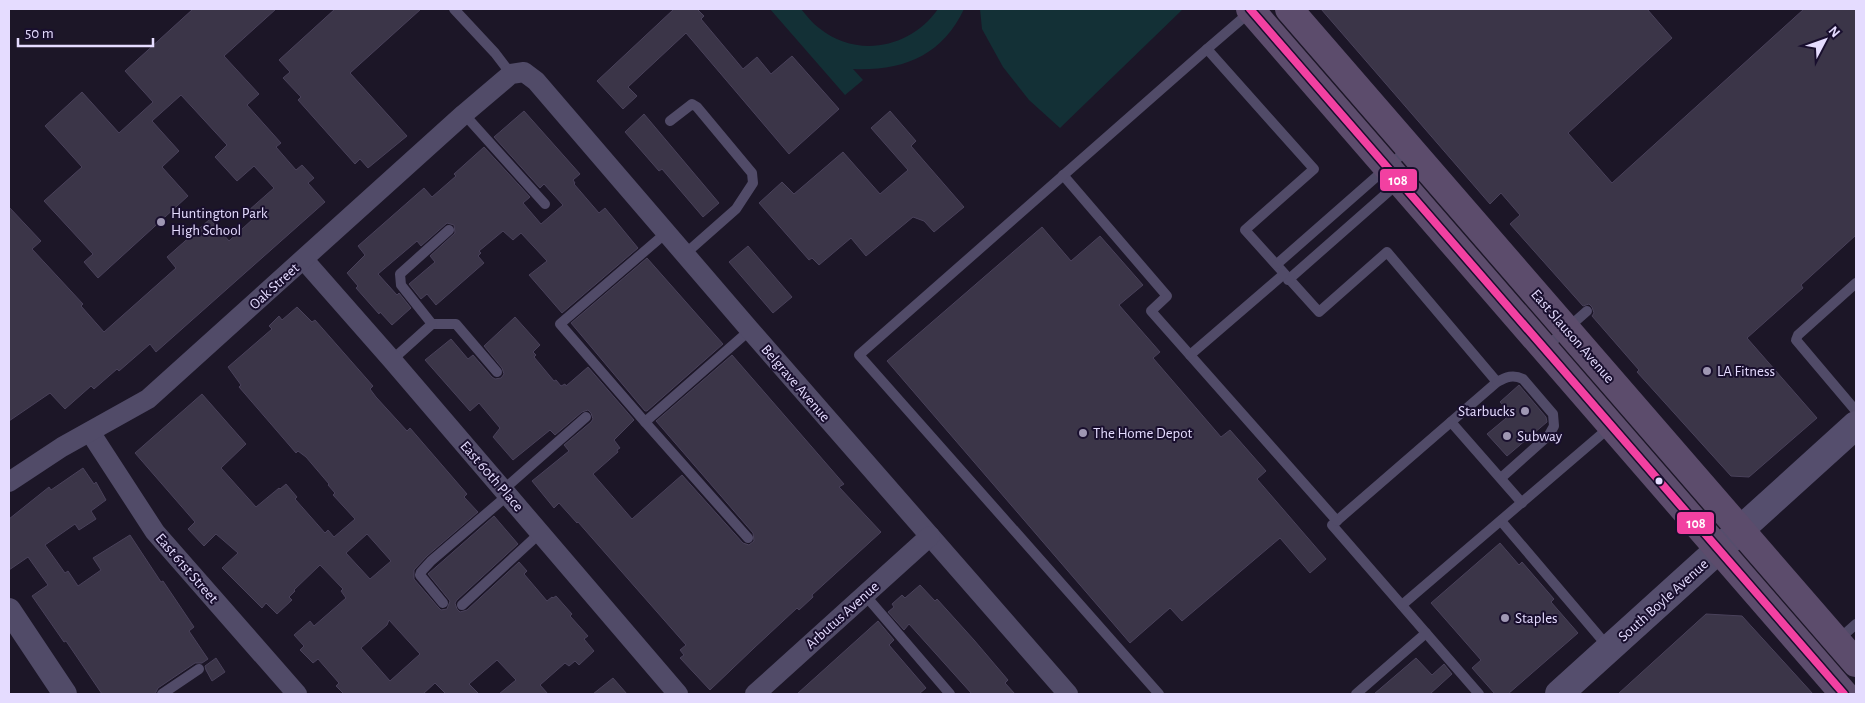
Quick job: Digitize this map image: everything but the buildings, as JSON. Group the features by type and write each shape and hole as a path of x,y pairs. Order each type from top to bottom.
{"main road":[{"name":"East Slauson Avenue","path":"1289,9 1741,529 1846,632 1856,663"},
{"name":"East Slauson Avenue","path":"1251,10 1844,694"},
{"name":"South Boyle Avenue","path":"1559,694 1856,425"}],"street":[{"name":"Oak Street","path":"9,482 62,447 148,399 464,114 518,73"},
{"name":"Belgrave Avenue","path":"518,73 536,81 750,330 1068,694"},
{"name":"East 60th Place","path":"304,260 506,492 678,694"},
{"name":"East 61st Street","path":"90,432 155,532 297,694"},
{"name":"Arbutus Avenue","path":"755,694 930,536"},
{"path":"9,610 65,694"}],"lane":[{"path":"454,9 495,53 518,73"},
{"path":"1159,694 859,355 1251,10"},
{"path":"1208,49 1314,169 1246,230 1277,264 1286,277 1319,312 1387,252 1497,382"},
{"path":"670,121 692,104 697,107 752,173 753,183 736,209 685,254"},
{"path":"464,114 545,204"},
{"path":"1190,355 1286,277 1415,155"},
{"path":"1277,264 1393,175 1415,155"},
{"path":"1063,175 1168,296 1151,311 1338,521"},
{"path":"432,324 400,285 400,274 449,230"},
{"path":"667,232 560,324 748,538"},
{"path":"1856,283 1798,335 1796,340 1856,410"},
{"path":"1544,349 1587,310"},
{"path":"392,360 432,324 456,324 497,372"},
{"path":"645,422 750,330"},
{"path":"1477,694 1332,525 1497,382 1509,376 1518,377 1523,379 1553,414 1554,420 1549,435 1501,478"},
{"path":"443,603 424,581 420,575 421,572 586,417"},
{"path":"1450,422 1522,503"},
{"path":"1402,605 1611,426"},
{"path":"1501,521 1609,649"},
{"path":"462,605 540,533"},
{"path":"865,595 950,694"},
{"path":"1356,694 1426,633"},
{"path":"162,694 199,669"}],"green space":[{"path":"770,9 801,9 816,26 834,38 850,44 866,46 883,45 913,33 927,22 938,9 964,9 955,25 944,38 919,57 888,67 853,69 863,80 845,95"},
{"path":"980,9 1183,9 1060,128 1029,100 1003,67 982,29"}],"transit line":[{"name":"108","path":"1250,9 1844,694"}],"place":[{"name":"Huntington Park High School","path":"161,222"},
{"name":"LA Fitness","path":"1707,371"},
{"name":"Starbucks","path":"1525,411"},
{"name":"The Home Depot","path":"1083,433"},
{"name":"Subway","path":"1507,436"},
{"name":"Staples","path":"1505,618"}]}
